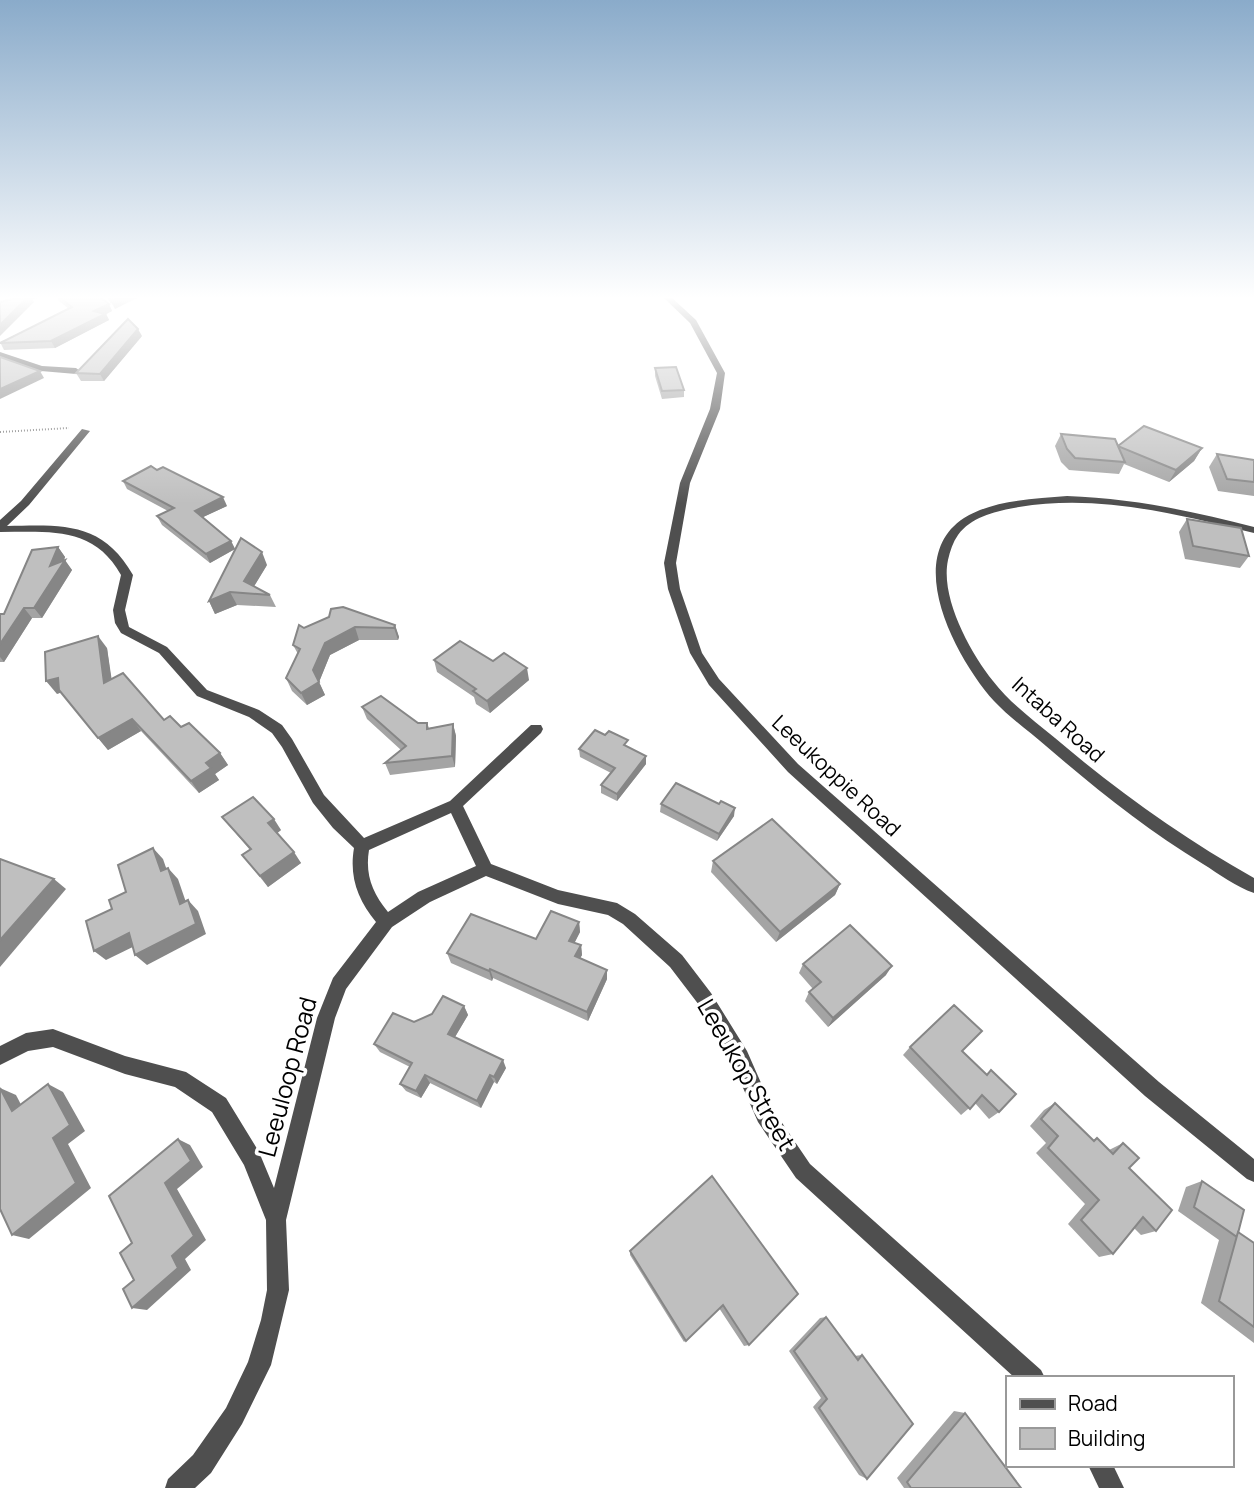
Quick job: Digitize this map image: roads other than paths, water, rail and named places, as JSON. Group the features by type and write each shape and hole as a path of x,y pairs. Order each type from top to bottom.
{"street":[{"path":"34,365 76,370"},
{"name":"Leeukoppie Road","path":"717,365 721,373 715,409 685,482 670,563 674,589 696,653 714,682 793,768 1152,1089 1254,1172"},
{"path":"0,528 25,503 85,430"},
{"name":"Intaba Road","path":"1254,530 1164,507 1088,498 1030,501 984,511 961,525 948,541 939,572 945,604 961,643 999,696 1141,816 1214,864 1254,886"},
{"path":"0,528 73,531 90,535 107,546 124,566 127,575 118,609 120,621 127,632 162,649 176,661 186,679 201,693 254,713 270,723 291,747 296,762 320,803 362,846"},
{"path":"362,846 455,805 536,729"},
{"path":"455,805 485,869"},
{"path":"362,846 358,873 364,893 386,922"},
{"name":"Leeuloop Road","path":"177,1488 202,1464 234,1416 259,1365 278,1290 276,1220 326,1018 339,984 386,922 424,897 485,869"},
{"name":"Leeukop Street","path":"485,869 558,897 611,908 629,919 676,961 705,999 740,1058 765,1115 803,1171 1031,1376"},
{"path":"0,1056 26,1042 53,1038 125,1065 179,1079 219,1105 252,1159 276,1220"},
{"path":"1101,1467 1112,1488"}]}
